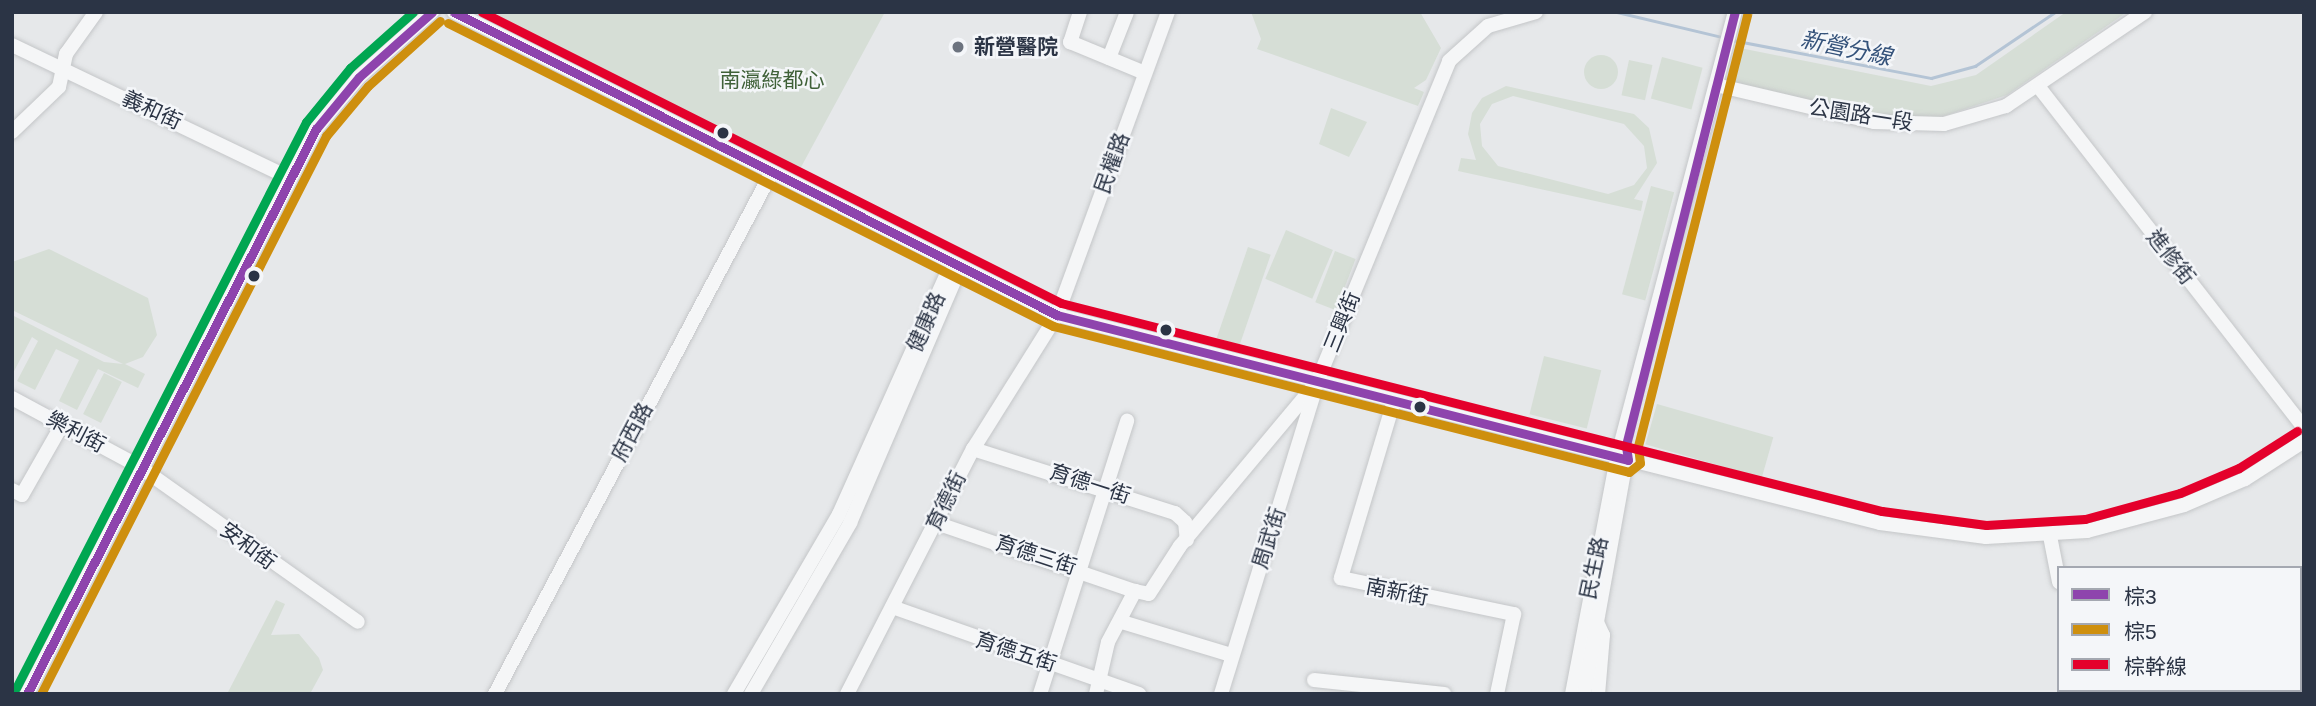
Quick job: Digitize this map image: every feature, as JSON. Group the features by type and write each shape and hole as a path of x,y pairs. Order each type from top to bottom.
{"street":[{"path":"12,132 59,88 67,71 66,54 96,12"},
{"path":"27,694 140,467 316,129 359,77 432,12"},
{"path":"454,12 1057,315 1394,401 1624,454 1906,528 2050,536 2184,505 2245,480 2304,441"},
{"path":"1080,12 1070,42 1145,73"},
{"path":"1109,58 1127,12"},
{"name":"民權路","path":"1057,315 1168,12"},
{"name":"三興街","path":"1135,591 1149,594 1186,540 1317,382 1443,70 1488,26 1536,12"},
{"name":"民生路","path":"1572,694 1624,454 1735,12"},
{"name":"公園路一段","path":"1716,85 1909,126 1975,117 2038,86 2145,12"},
{"name":"義和街","path":"12,45 290,178"},
{"name":"進修街","path":"2038,86 2304,428"},
{"name":"府西路","path":"495,694 772,172"},
{"name":"健康路","path":"751,694 821,558 946,276 960,267"},
{"name":"育德街","path":"847,694 895,608 973,449 1032,346 1057,315"},
{"name":"周武街","path":"1221,694 1317,382"},
{"name":"樂利街","path":"12,398 140,467"},
{"name":"南新街","path":"1394,401 1341,578 1514,614 1497,694"},
{"path":"1040,694 1127,421"},
{"path":"12,490 22,495 62,425"},
{"name":"育德一街","path":"973,449 1104,488 1175,513 1185,522 1186,540"},
{"name":"民生路","path":"1584,694 1624,454"},
{"name":"安和街","path":"140,467 358,622"},
{"name":"育德三街","path":"936,523 1080,568 1135,591"},
{"path":"2050,536 2057,572"},
{"name":"健康路","path":"734,694 821,558"},
{"path":"1096,694 1108,642 1122,622 1135,591"},
{"name":"育德五街","path":"895,608 1139,694"},
{"name":"民生路","path":"1595,618 1603,635 1598,694"},
{"path":"1122,622 1231,655"},
{"path":"1314,680 1444,694"}],"green space":[{"name":"南瀛綠都心","path":"488,12 885,12 800,169"},
{"path":"1251,12 1420,12 1441,48 1426,80 1414,88 1424,92 1418,106 1257,49 1261,39"},
{"path":"2066,12 2127,12 2007,95 1941,117 1890,119 1726,81 1735,47 1931,86 1976,75"},
{"path":"1601,55 1613,60 1618,72 1613,84 1601,89 1589,84 1584,72 1589,60"},
{"path":"1662,57 1703,68 1691,109 1651,99"},
{"path":"1629,60 1652,65 1645,100 1622,95"},
{"path":"1506,86 1634,114 1649,128 1657,163 1634,199 1643,201 1641,211 1458,171 1461,158 1476,160 1468,134 1472,113 1482,98","holes":["1513,96 1624,124 1644,146 1647,168 1634,185 1608,194 1498,166 1482,146 1480,124 1492,104"]},
{"path":"1331,108 1367,122 1349,157 1319,144"},
{"path":"1651,186 1674,192 1645,300 1622,294"},
{"path":"1286,230 1333,250 1312,299 1265,279"},
{"path":"1248,247 1271,255 1239,346 1217,338"},
{"path":"49,249 148,298 157,335 143,357 125,364 145,374 138,388 98,369 77,410 59,401 79,360 56,349 35,390 17,381 38,341 32,337 12,375 12,315 104,362 123,364 12,310 12,262"},
{"path":"1335,251 1356,259 1336,310 1315,302"},
{"path":"1544,356 1601,370 1587,428 1529,414"},
{"path":"104,373 122,382 101,423 83,414"},
{"path":"1657,404 1773,437 1762,478 1645,444"},
{"path":"276,600 285,604 271,635 299,634 319,658 323,670 310,694 227,694"}],"waterway":[{"name":"新營分線","path":"1617,12 1722,37"},
{"name":"新營分線","path":"1732,40 1931,78 1975,66 2055,12"}],"transit line":[{"path":"16,688 306,122 350,68 413,12"},
{"name":"棕3","path":"27,694 316,129 359,77 432,12"},
{"name":"棕3","path":"454,12 1057,315 1628,460 1626,445 1735,12"},
{"name":"棕幹線","path":"482,12 1061,303 1882,511 1986,525 2085,519 2180,493 2239,468 2297,431"},
{"name":"棕5","path":"448,23 1053,326 1629,472 1640,463 1638,446 1747,15"},
{"name":"棕5","path":"41,694 326,136 368,86 440,21"}],"place":[{"name":"新營醫院","path":"958,47"}]}
